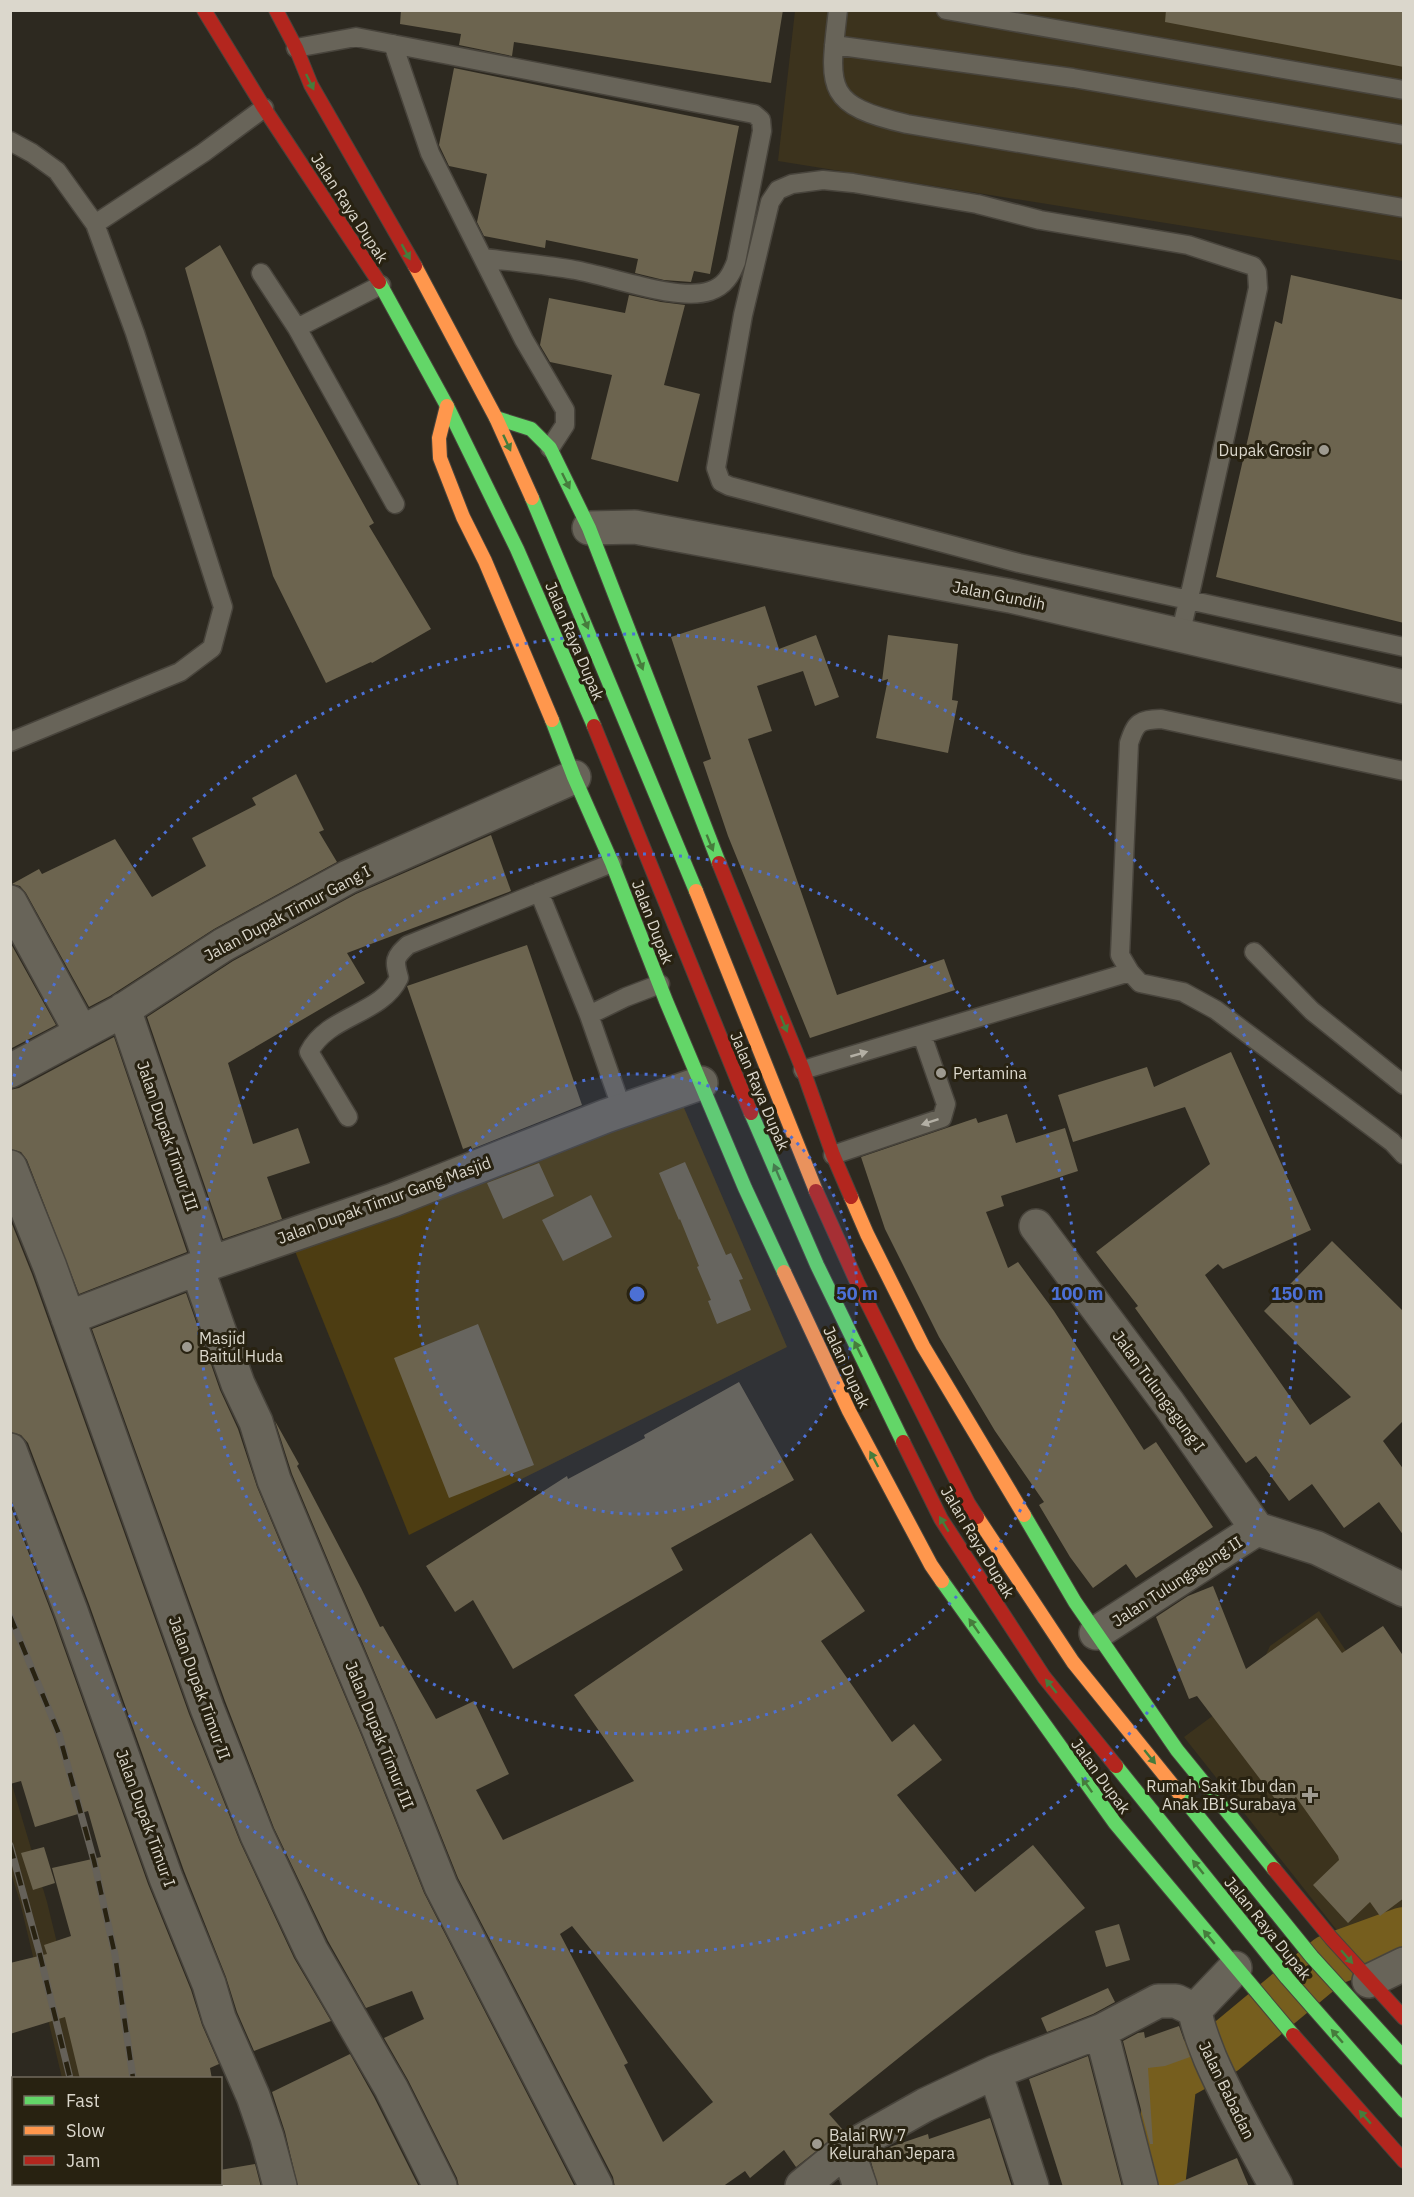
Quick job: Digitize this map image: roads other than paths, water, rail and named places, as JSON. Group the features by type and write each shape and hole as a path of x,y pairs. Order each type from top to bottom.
{"main road":[{"name":"Jalan Raya Dupak","path":"204,10 264,108 381,285 447,406 517,549 602,743 730,1063 822,1276 941,1519 1044,1677 1287,1978 1404,2111"},
{"name":"Jalan Raya Dupak","path":"276,10 296,48 311,85 409,255 496,418 715,896 808,1172 857,1282 894,1319 968,1503 1073,1662 1088,1731 1312,1957 1404,2058"},
{"name":"Jalan Dupak","path":"447,406 439,438 440,458 463,517 485,561 531,667 574,777 612,863 745,1188 849,1411 931,1565 1088,1731 1115,1823 1260,1998 1404,2161"},
{"path":"496,418 531,429 550,448 589,528 715,896 803,1070 833,1155 867,1234 894,1319 929,1356 1075,1602 1177,1750 1331,1938 1404,2018"}],"street":[{"name":"Jalan Gundih","path":"589,528 635,527 1010,596 1404,687"},
{"name":"Jalan Dupak Timur Gang I","path":"10,1071 124,1009 223,945 348,877 574,777"},
{"path":"10,902 81,1032"},
{"name":"Jalan Dupak Timur III","path":"124,1009 204,1265 238,1384 256,1422 274,1480 379,1730 441,1886 596,2187"},
{"name":"Jalan Dupak Timur Gang Masjid","path":"68,1317 204,1265 393,1200 588,1123 701,1083"},
{"name":"Jalan Dupak Timur II","path":"10,1167 50,1267 207,1708 257,1836 311,1950 391,2088 440,2187"},
{"name":"Jalan Tulungagung I","path":"1036,1226 1170,1404 1257,1529"},
{"name":"Jalan Dupak Timur I","path":"10,1450 166,1878 210,1984 219,2018 253,2096 280,2187"},
{"path":"1257,1529 1317,1548 1404,1590"},
{"name":"Jalan Tulungagung II","path":"1096,1633 1257,1529"},
{"path":"1366,1978 1404,1964"},
{"path":"802,2187 847,2150 925,2105 995,2072 1101,2031 1158,2001 1176,2001 1196,2019 1235,1968"},
{"name":"Jalan Babadan","path":"1196,2019 1219,2079 1276,2187"},
{"path":"1101,2031 1141,2187"},
{"path":"995,2072 1032,2187"},
{"path":"847,2150 860,2187"}],"lane":[{"path":"838,10 833,83 840,94 860,109 884,118 1404,208"},
{"path":"946,10 1404,90"},
{"path":"296,48 356,38 753,114 761,120 762,131 736,262 730,276 722,285 709,292 676,293 577,271 484,258"},
{"path":"393,44 430,153 524,340 565,410 565,425 550,448"},
{"path":"834,45 1073,78 1404,135"},
{"path":"95,224 204,153 264,108"},
{"path":"10,141 57,171 95,224 135,333 223,607 212,648 180,672 10,742"},
{"path":"1180,634 1188,600 1255,305 1257,272 1253,266 1199,247 1040,220 977,204 864,185 823,180 792,184 778,190 770,202 743,315 716,468 721,482 1019,563 1188,600 1404,647"},
{"path":"261,273 297,328 395,504"},
{"path":"297,328 381,285"},
{"path":"1400,1146 1216,1010 1183,992 1140,983 1120,955 1129,743 1134,727 1144,720 1161,719 1404,771"},
{"path":"348,1117 309,1052 323,1033 382,999 394,989 399,978 394,963 398,954 408,945 612,863"},
{"path":"540,892 617,1095"},
{"path":"1254,952 1312,1011 1404,1085"},
{"path":"803,1070 1130,972"},
{"path":"588,1015 660,984"},
{"path":"833,1155 942,1118 946,1104 922,1035"}],"waterway":[{"path":"1159,2186 1171,2078 1223,2049 1330,1960 1404,1933"}],"railway":[{"path":"10,1616 59,1734 94,1861 115,1955 133,2077"},
{"path":"10,1845 70,2077"}],"place":[{"name":"Dupak Grosir","path":"1324,450"},
{"name":"Pertamina","path":"941,1073"},
{"name":"Masjid Baitul Huda","path":"187,1347"},
{"name":"Rumah Sakit Ibu dan Anak IBI Surabaya","path":"1310,1795"},
{"name":"Balai RW 7 Kelurahan Jepara","path":"817,2144"}]}
